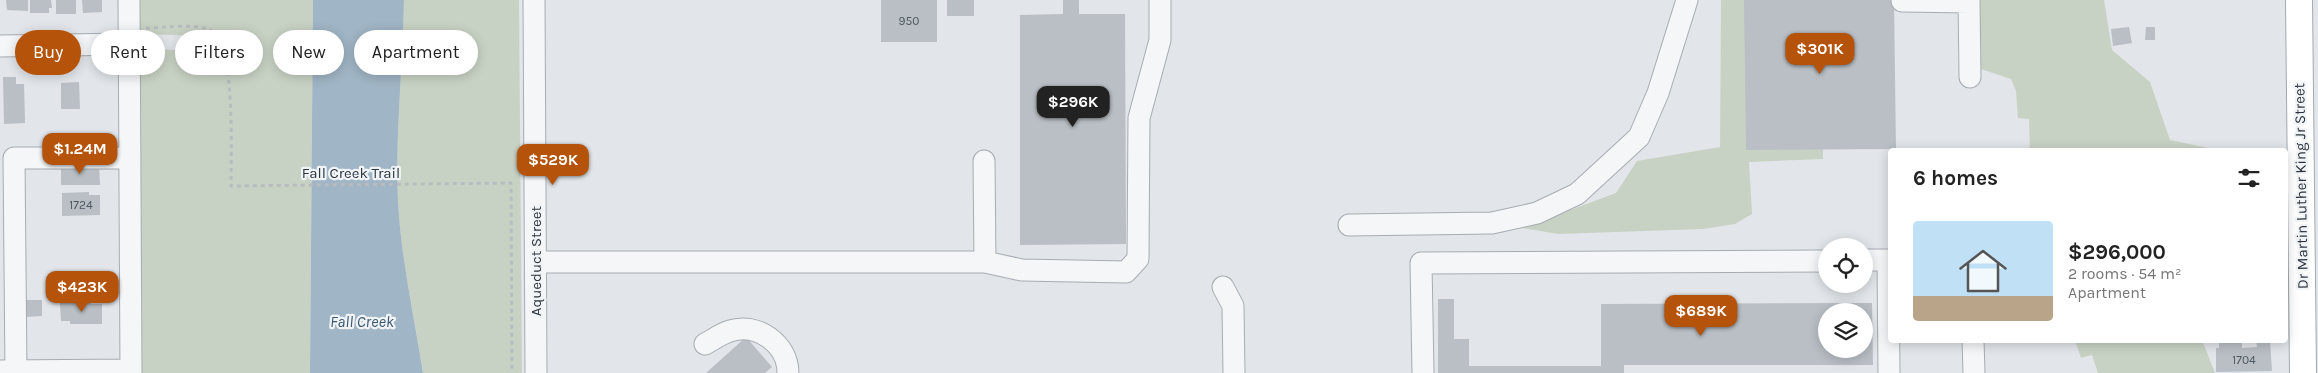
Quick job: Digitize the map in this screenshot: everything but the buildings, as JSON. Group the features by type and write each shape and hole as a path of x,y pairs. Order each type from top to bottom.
{"main road":[{"name":"Dr Martin Luther King Jr Street","path":"2299,0 2310,207 2303,373"}],"street":[{"path":"129,0 135,30"},
{"name":"Aqueduct Street","path":"534,0 536,373"},
{"path":"536,262 985,262 1022,270 1126,272 1138,259 1139,118 1160,40 1160,0"},
{"path":"1349,226 1492,223 1537,213 1577,194 1639,137 1658,93 1687,0"},
{"path":"1902,2 1969,1 1970,77"},
{"path":"0,46 91,39"},
{"path":"130,158 7,157 11,372 131,371 130,158 134,75"},
{"path":"984,161 985,262"},
{"path":"1873,260 1888,260"},
{"path":"1423,373 1421,263 1818,261"},
{"path":"1223,287 1234,306 1234,373"},
{"path":"706,344 730,330 756,330 771,338 784,353 788,373"},
{"path":"1893,343 1895,373"},
{"path":"1972,343 1974,373"}],"path":[{"name":"Fall Creek Trail","path":"165,32 200,27 212,31 219,37 226,58 230,101 232,186 248,184 511,183 512,373"}],"green space":[{"path":"136,0 313,0 313,30 273,30 273,75 312,75 310,373 137,373 138,75 165,75 165,50 175,50 175,75 263,75 263,30 175,30 175,35 165,35 165,30 139,30"},
{"path":"404,0 519,0 522,373 423,373 405,266 398,201 397,176 401,75 478,75 478,30 403,30"},
{"path":"1721,0 1744,0 1823,149 1823,159 1749,162 1752,214 1735,224 1703,229 1558,234 1522,228 1616,193 1637,161 1720,147"},
{"path":"1977,0 2104,0 2112,50 2150,82 2170,140 2208,148 2030,148 2029,119 2018,118 2016,91 2011,79 1981,69 1979,65"},
{"path":"2076,343 2203,343 2215,373 2098,373 2092,355 2081,358"}],"water":[{"name":"Fall Creek","path":"313,0 404,0 403,30 354,30 354,75 401,75 397,176 398,201 405,266 423,373 310,373 312,75 344,75 344,30 313,30"}]}
